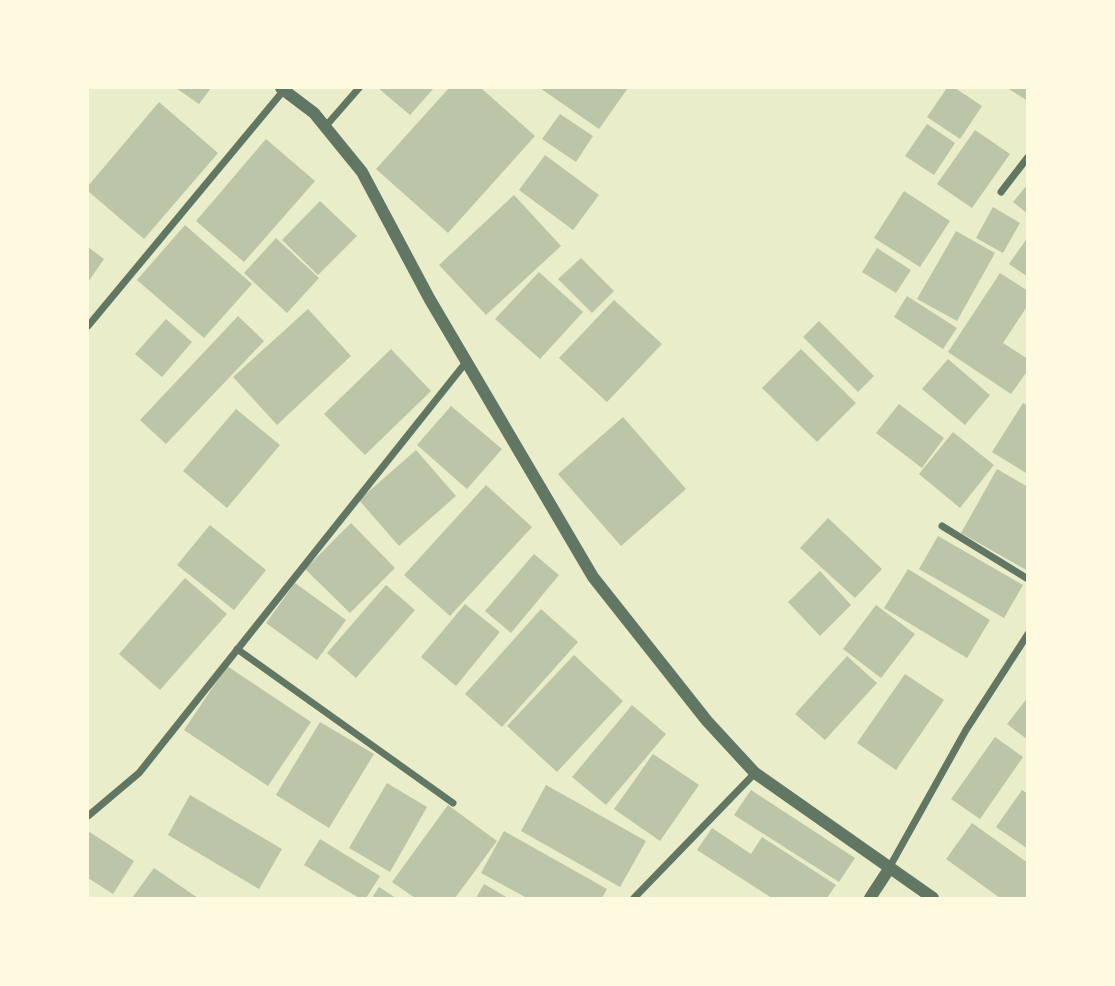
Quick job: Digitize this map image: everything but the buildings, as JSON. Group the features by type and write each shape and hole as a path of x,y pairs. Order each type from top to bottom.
{"street":[{"path":"325,127 359,88"},
{"path":"88,327 283,89 314,113 362,172 429,298 544,498 593,577 706,721 755,773 933,898"},
{"path":"1001,192 1027,157"},
{"path":"88,816 139,774 467,361"},
{"path":"942,526 1027,579"},
{"path":"870,898 889,869 966,730 1027,634"},
{"path":"237,649 453,803"},
{"path":"634,898 755,773"}]}
